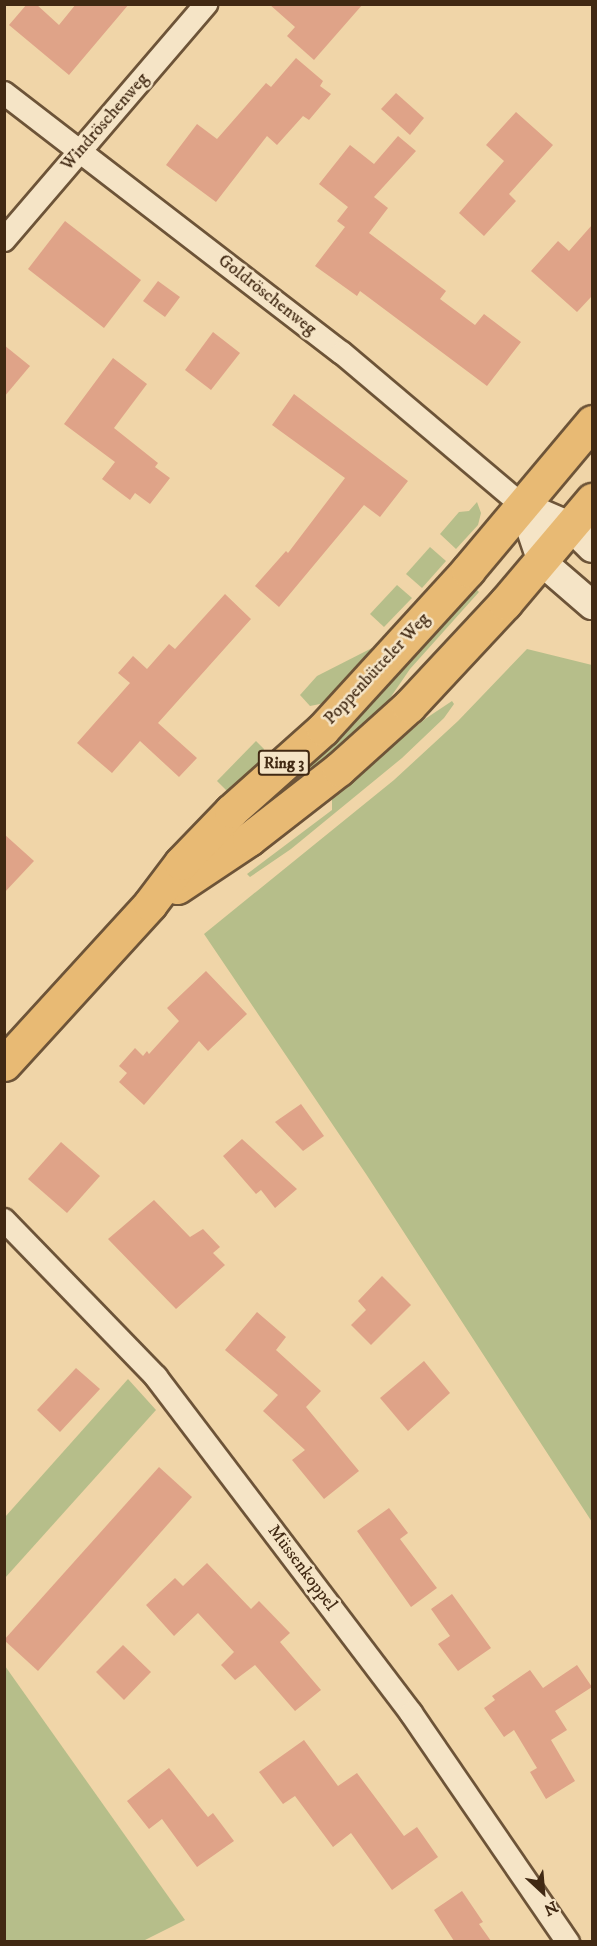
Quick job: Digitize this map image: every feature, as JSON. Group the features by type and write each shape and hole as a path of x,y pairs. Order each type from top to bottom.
{"main road":[{"name":"Poppenbütteler Weg","path":"4,1064 150,904 181,863 231,811 323,729 524,506 592,422"},
{"name":"Poppenbütteler Weg","path":"150,904 249,839 339,769 409,706 456,658 542,562 581,537 592,500"}],"street":[{"name":"Windröschenweg","path":"4,240 206,4"},
{"name":"Goldröschenweg","path":"4,93 342,353 524,506"},
{"path":"524,506 581,537"},
{"path":"524,506 542,562 592,605"},
{"name":"Müssenkoppel","path":"4,1220 156,1377 411,1713 568,1941"}],"green space":[{"path":"477,502 481,513 478,525 456,549 440,534 459,512 469,511"},
{"path":"430,547 446,561 422,588 406,574"},
{"path":"397,585 412,598 384,627 370,614"},
{"path":"474,587 479,592 410,669 386,704 360,731 328,760 246,822 243,821"},
{"path":"372,648 373,651 325,703 310,706 300,695 317,676"},
{"path":"527,649 592,665 592,1522 366,1174 204,934 394,780 458,721"},
{"path":"452,701 454,704 444,718 402,758 291,849 250,877 247,874 332,810 332,796 425,719"},
{"path":"256,741 264,749 253,774 230,794 217,781"},
{"path":"128,1379 156,1410 5,1578 5,1517"},
{"path":"4,1666 185,1920 143,1941 5,1941"}],"building":[{"path":"27,4 36,4 59,25 76,4 129,4 69,75 9,25"},
{"path":"269,4 363,4 314,60 287,36 295,27"},
{"path":"296,58 323,81 320,86 331,94 309,120 303,116 277,145 267,136 216,202 166,165 197,124 217,139 266,83 271,87"},
{"path":"396,93 424,118 410,135 381,109"},
{"path":"516,112 553,145 509,194 516,201 484,236 459,213 504,161 486,145"},
{"path":"398,136 416,151 374,197 388,208 369,233 446,291 440,299 475,325 484,314 521,342 487,386 360,291 357,296 315,266 345,227 337,221 348,207 319,184 350,145 374,164"},
{"path":"65,221 141,280 104,328 28,269"},
{"path":"592,225 592,296 577,312 531,271 558,241 569,251"},
{"path":"158,281 180,297 165,317 143,301"},
{"path":"213,332 240,353 211,390 185,370"},
{"path":"4,345 30,366 4,397"},
{"path":"113,358 147,384 114,428 158,463 155,467 170,478 150,504 135,493 130,500 102,479 115,462 64,424"},
{"path":"294,394 408,481 380,517 364,505 279,607 255,586 286,551 288,553 345,478 272,425"},
{"path":"225,594 251,619 158,723 197,758 179,777 140,741 112,773 77,743 130,683 118,673 133,656 147,669 169,644 175,649"},
{"path":"4,834 34,861 4,893"},
{"path":"206,971 247,1014 208,1051 199,1041 144,1105 119,1082 127,1073 119,1066 135,1048 143,1056 147,1051 149,1054 179,1021 167,1008"},
{"path":"301,1104 324,1136 303,1151 275,1122"},
{"path":"242,1139 297,1189 275,1208 261,1190 256,1194 223,1156"},
{"path":"61,1142 100,1176 67,1213 28,1179"},
{"path":"154,1200 190,1237 203,1229 220,1247 213,1253 225,1265 176,1309 108,1239"},
{"path":"382,1276 411,1305 371,1345 351,1325 366,1310 358,1301"},
{"path":"257,1312 286,1337 276,1350 321,1391 306,1407 359,1471 324,1499 292,1460 305,1450 263,1411 278,1395 225,1350"},
{"path":"424,1361 450,1393 408,1431 380,1398"},
{"path":"76,1368 100,1389 60,1432 37,1410"},
{"path":"159,1467 192,1497 38,1671 4,1640"},
{"path":"389,1508 408,1533 400,1539 437,1588 411,1607 357,1531"},
{"path":"207,1563 251,1609 259,1601 290,1633 280,1642 321,1690 295,1711 255,1665 235,1680 221,1665 234,1652 198,1613 174,1636 146,1605 175,1578 183,1586"},
{"path":"452,1594 491,1648 458,1671 438,1644 450,1636 431,1609"},
{"path":"123,1645 151,1672 124,1700 96,1672"},
{"path":"577,1665 592,1687 555,1711 567,1730 551,1740 575,1781 546,1799 530,1772 537,1768 514,1730 504,1737 484,1708 495,1700 492,1696 530,1670 543,1688"},
{"path":"304,1740 338,1786 357,1773 404,1836 417,1827 438,1857 392,1890 351,1833 333,1847 295,1796 283,1804 259,1772"},
{"path":"169,1768 208,1817 213,1813 234,1841 197,1867 162,1819 149,1829 127,1801"},
{"path":"462,1891 483,1922 479,1924 491,1941 454,1941 434,1910"}]}
